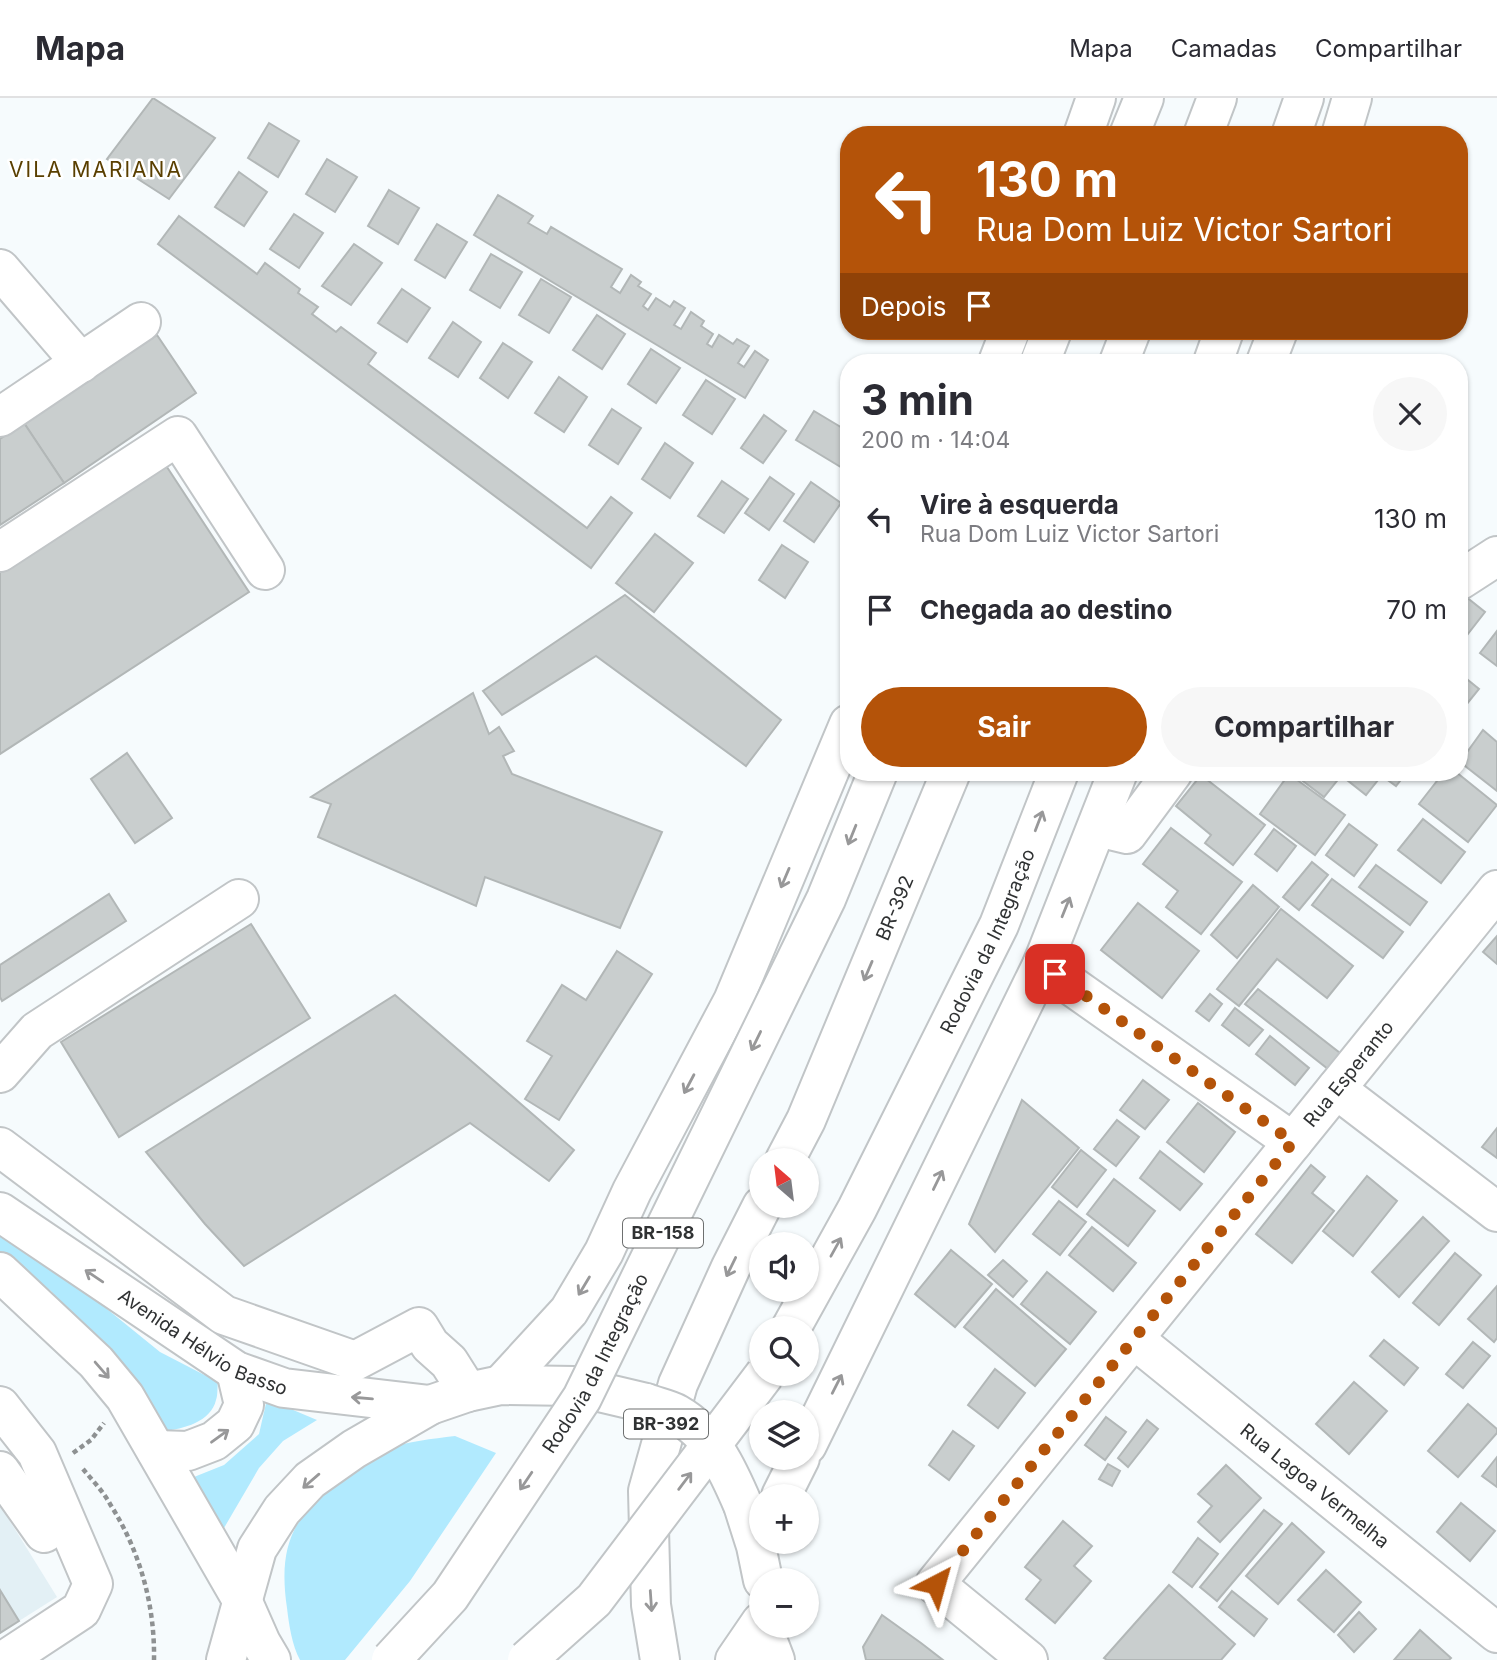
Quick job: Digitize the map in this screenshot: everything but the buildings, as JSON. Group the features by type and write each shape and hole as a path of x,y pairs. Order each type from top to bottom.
{"main road":[{"path":"1086,126 1096,98"},
{"path":"1133,126 1144,98"},
{"path":"1206,126 1217,98"},
{"path":"1294,126 1304,98"},
{"path":"1344,126 1352,98"},
{"path":"0,269 80,363"},
{"path":"0,417 141,322"},
{"path":"0,552 178,436 265,570"},
{"path":"1468,575 1497,556"},
{"name":"BR-158","path":"226,1660 257,1549 282,1510 310,1480 354,1449 430,1405 485,1388 569,1311 604,1252 632,1191 733,1001 840,745"},
{"name":"Rodovia da Integração","path":"391,1660 450,1596 582,1398 826,899 874,781"},
{"name":"BR-392","path":"791,1148 806,1120 947,781"},
{"name":"Rodovia da Integração","path":"798,1316 857,1209 999,925 1055,781"},
{"path":"819,1420 1042,965 1115,781"},
{"path":"1098,827 1127,834 1166,781"},
{"name":"Rua Esperanto","path":"1028,1660 936,1584 1497,890"},
{"path":"0,1073 37,1031 239,899"},
{"path":"1042,965 1293,1142"},
{"path":"1336,1089 1497,1212"},
{"path":"0,1147 224,1315 355,1361 419,1326 430,1345 485,1388 574,1386 646,1403 676,1414 700,1430 726,1465 749,1524"},
{"name":"Avenida Hélvio Basso","path":"0,1212 236,1371 284,1388 430,1405"},
{"name":"BR-392","path":"660,1660 651,1605 648,1491 678,1384 730,1267 756,1218"},
{"path":"2,1276 96,1363 125,1397 242,1600 271,1660"},
{"name":"Rua Lagoa Vermelha","path":"1134,1339 1497,1633"},
{"path":"156,1450 188,1451 214,1441 235,1424 244,1405 236,1371"},
{"path":"527,1660 594,1600 756,1386"},
{"path":"0,1406 37,1453 93,1584 81,1610 5,1660"},
{"path":"0,1471 44,1533 64,1518"},
{"path":"736,1659 750,1638"},
{"path":"767,1638 775,1660"}],"path":[{"path":"71,1454 91,1440 104,1423"}],"shaded area":[{"path":"0,1235 86,1292 160,1352 218,1382 217,1398 208,1414 195,1423 164,1431 114,1362 51,1291 0,1253"},
{"path":"267,1399 317,1420 283,1441 259,1468 224,1528 194,1477 224,1465 259,1434"},
{"path":"455,1436 496,1453 410,1581 345,1660 300,1660 289,1621 285,1564 288,1545 304,1514 332,1487 382,1451 412,1442"},
{"path":"0,1505 57,1597 0,1633"}],"district":[{"name":"VILA MARIANA","path":"96,170"}],"route":[{"path":"936,1584 1293,1142 1055,974"}]}
